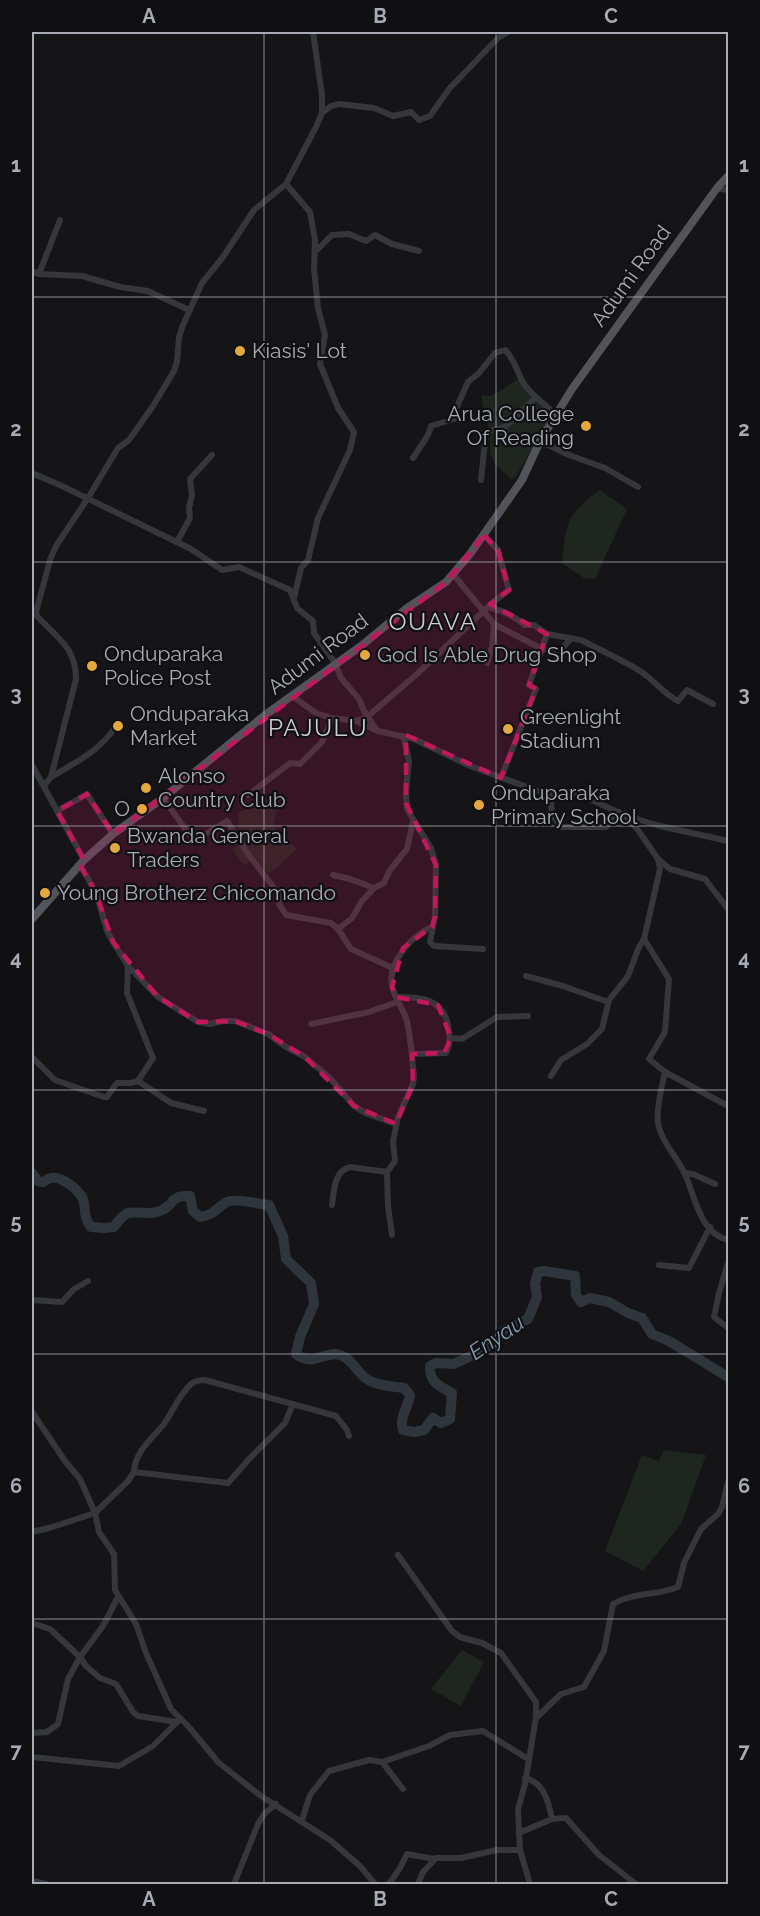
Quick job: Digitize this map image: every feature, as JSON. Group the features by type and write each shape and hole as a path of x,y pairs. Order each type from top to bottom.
{"main road":[{"name":"Adumi Road","path":"32,919 82,862 113,834 163,798 265,715 361,646 407,608 446,582 484,535 522,480 540,441 572,389 717,188 729,176"}],"street":[{"path":"313,32 322,94 322,113"},
{"path":"51,777 76,680 76,667 72,654 65,644 36,612 50,560 56,546 118,448 129,440 174,371 179,337 202,283 223,257 254,210 286,184 322,113 331,106 339,104 374,108 393,116 411,112 419,120 424,120 430,116 449,89 498,38 508,32"},
{"path":"286,184 310,212 315,240 314,269 318,308 325,335 320,364 338,408 354,432 350,450 318,518 308,560 301,568 294,598"},
{"path":"717,188 729,190"},
{"path":"39,274 46,250 60,220"},
{"path":"315,252 332,235 349,234 366,241 375,235 392,244 419,251"},
{"path":"32,271 39,274 82,276 120,287 148,291 189,310"},
{"path":"413,458 431,426 454,419 458,403 468,382 479,373 495,353 505,350 511,355 522,381 535,398 556,415"},
{"path":"481,480 486,432 504,427 535,398"},
{"path":"540,441 569,455 605,468 638,487"},
{"path":"177,542 190,518 189,508 192,495 190,478 212,455"},
{"path":"32,473 191,549 222,570 239,567 290,590 297,608 313,621 314,633 335,663 341,678 359,699 378,731"},
{"path":"356,721 368,717 417,674 482,611 509,590 498,550 484,535"},
{"path":"453,574 495,624 542,649 558,654 571,638"},
{"path":"490,604 492,608 502,611 524,625 534,625 547,634 589,644 640,672 678,701 687,690 713,704"},
{"path":"486,663 492,646 495,624"},
{"path":"501,778 536,689 529,685 547,634"},
{"path":"292,696 316,713 356,721 378,731 414,739 501,778 538,791 582,795 622,813 660,826 729,841"},
{"path":"248,795 290,763 300,764 322,742 332,718"},
{"path":"44,786 51,777 96,750 107,740 116,726"},
{"path":"404,738 409,761 406,803 409,815 431,848 436,865 435,917 431,945 483,949"},
{"path":"32,765 82,862 96,893 107,931 128,966 158,997 177,1011 205,1024 230,1020 256,1028 305,1057 329,1077 354,1106 365,1113 396,1124"},
{"path":"550,792 552,815 562,827 606,827 622,813"},
{"path":"57,811 87,794 113,834"},
{"path":"163,798 194,841 227,821 248,854 278,893 279,904 286,915 324,920 338,929 351,949 395,969"},
{"path":"622,813 638,830 658,859 670,869 705,879 729,909"},
{"path":"338,929 352,918 360,903 374,888 384,883 390,870 407,849 413,821"},
{"path":"551,1076 561,1060 587,1044 602,1029 608,1002 628,976 644,939 660,869 658,859"},
{"path":"333,875 374,888"},
{"path":"392,1235 387,1172 395,1161 393,1141 396,1124 413,1084 412,1054 406,1018 391,982 403,948 432,927"},
{"path":"644,939 669,977 665,1032 649,1059 665,1072 729,1106"},
{"path":"32,1057 54,1080 104,1097 107,1097 117,1083 138,1081 153,1058 127,993 128,966"},
{"path":"526,976 608,1002"},
{"path":"311,1024 369,1012 397,999 421,998 438,1005 447,1020 451,1038 444,1053 412,1054"},
{"path":"451,1038 462,1039 497,1017 528,1016"},
{"path":"665,1072 658,1120 660,1129 684,1173 702,1217 721,1237 729,1240"},
{"path":"138,1081 171,1102 204,1111"},
{"path":"332,1205 335,1185 344,1168 387,1172"},
{"path":"684,1173 693,1174 715,1184"},
{"path":"659,1264 689,1268 710,1227"},
{"path":"729,1263 714,1315 716,1320 729,1328"},
{"path":"32,1300 62,1302 74,1289 88,1281"},
{"path":"32,1532 95,1513 128,1481 146,1443 163,1425 183,1393 192,1383 199,1380 336,1416 349,1436"},
{"path":"134,1472 228,1483 285,1424 293,1404"},
{"path":"32,1412 65,1461 81,1479 95,1513 99,1532 114,1554 114,1586 118,1597 127,1607 136,1624 146,1653 171,1709 179,1721 219,1763 261,1796 302,1820 330,1840 349,1856 375,1884"},
{"path":"536,1717 561,1694 584,1687 604,1651 613,1604 627,1597 658,1594 678,1587 684,1563 701,1529 720,1510 729,1482"},
{"path":"399,1555 452,1631 494,1649 508,1661 533,1696 537,1707 536,1717 518,1809 520,1850 530,1884"},
{"path":"32,1733 47,1732 59,1722 68,1679 80,1657 103,1626 118,1597"},
{"path":"32,1623 50,1629 100,1678 116,1684 133,1712 138,1716 179,1721"},
{"path":"32,1756 119,1766 153,1746 179,1721"},
{"path":"302,1820 310,1795 328,1771 369,1760 382,1762 429,1746 450,1734 479,1730 486,1732 528,1759"},
{"path":"382,1762 403,1789"},
{"path":"525,1778 535,1781 542,1791 548,1802 552,1819"},
{"path":"234,1884 258,1824 264,1814 276,1804"},
{"path":"519,1833 552,1819 560,1817 570,1820 599,1855 636,1884"},
{"path":"389,1884 407,1854 434,1859 437,1857 459,1858 497,1850 520,1850"},
{"path":"418,1884 423,1872 434,1859"},
{"path":"32,1881 47,1884"}],"highlighted area":[{"path":"484,535 498,550 509,590 490,604 547,634 529,685 536,689 501,778 406,735 406,803 436,865 435,917 432,927 403,948 392,987 396,997 438,1005 451,1038 444,1053 412,1054 413,1084 396,1124 354,1106 305,1057 268,1034 235,1021 198,1022 158,997 113,942 96,893 80,865 84,860 57,811 87,794 113,834 446,582"}],"shaded area":[{"path":"518,379 523,381 529,395 547,405 551,416 515,478 510,478 495,464 490,453 490,435 481,395 492,396"},
{"path":"600,490 627,509 595,579 584,578 562,563 565,539 574,513"},
{"path":"266,800 277,812 273,826 297,849 269,874 255,859 244,865 232,850 239,844 238,813"},
{"path":"664,1450 706,1455 681,1524 643,1571 605,1551 642,1455 659,1461"},
{"path":"462,1650 484,1662 461,1706 431,1689"}],"waterway":[{"name":"Enyau","path":"32,1173 38,1181 43,1182 55,1178 65,1181 74,1188 83,1199 91,1227 114,1227 128,1213 157,1212 167,1207 174,1199 183,1196 190,1196 193,1211 200,1217 210,1214 230,1201 269,1205 283,1236 286,1259 311,1283 314,1304 300,1337 296,1354 308,1359 340,1355 353,1364 368,1380 404,1388 410,1395 403,1417 403,1430 414,1432 424,1430 433,1418 441,1423 450,1419 452,1393 433,1380 430,1366 436,1363 454,1364 477,1353 495,1342 504,1330 528,1319 537,1297 535,1284 538,1272 544,1271 575,1276 576,1295 581,1302 590,1298 609,1302 642,1318 652,1334 669,1341 728,1377"}],"place":[{"name":"Kiasis' Lot","path":"240,351"},
{"name":"Arua College Of Reading","path":"586,426"},
{"name":"God Is Able Drug Shop","path":"365,655"},
{"name":"Onduparaka Police Post","path":"92,666"},
{"name":"Onduparaka Market","path":"118,726"},
{"name":"Greenlight Stadium","path":"508,729"},
{"name":"Alonso Country Club","path":"146,788"},
{"name":"Onduparaka Primary School","path":"479,805"},
{"name":"O","path":"142,809"},
{"name":"Bwanda General Traders","path":"115,848"},
{"name":"Young Brotherz Chicomando","path":"45,893"}],"district":[{"name":"OUAVA","path":"433,622"},
{"name":"PAJULU","path":"318,728"}]}
